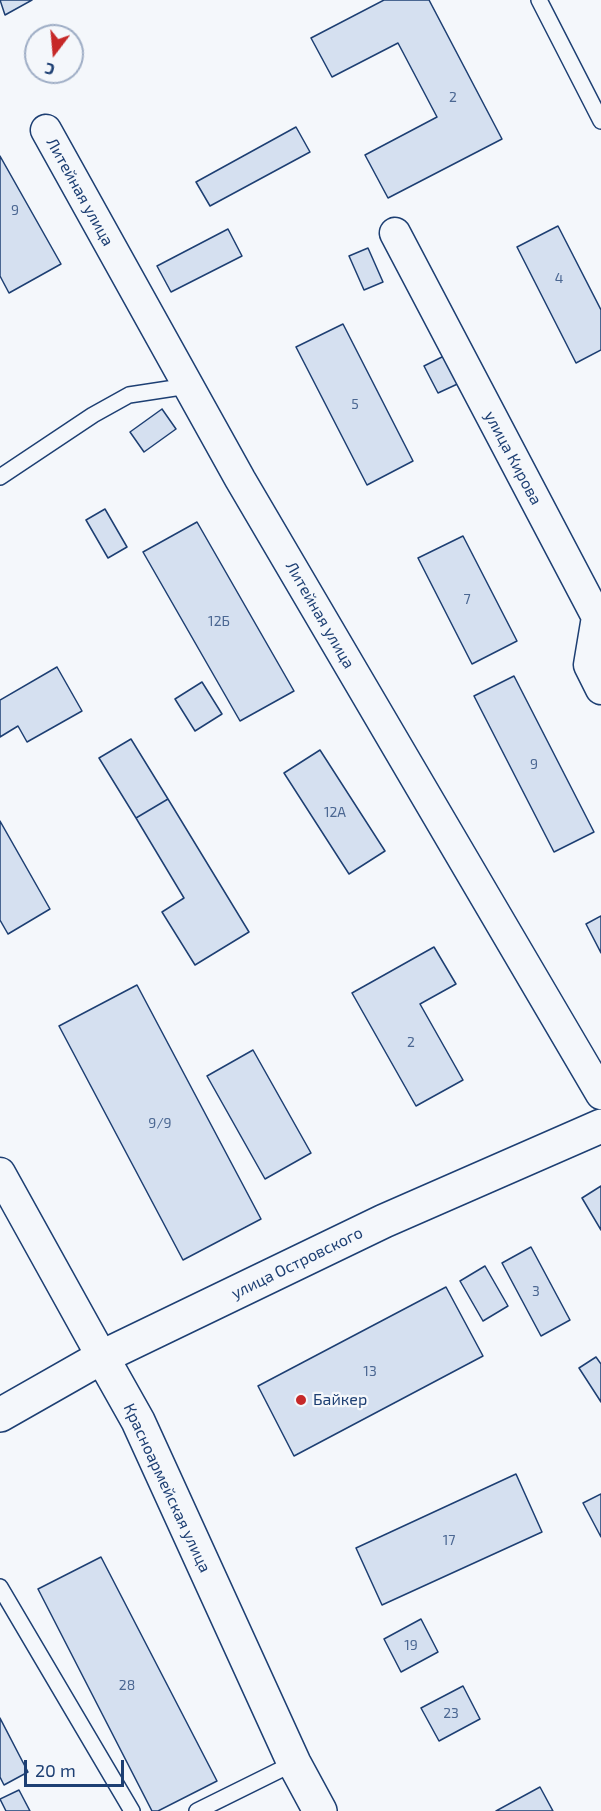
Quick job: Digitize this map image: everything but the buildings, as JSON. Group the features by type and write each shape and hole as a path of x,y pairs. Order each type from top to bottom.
{"street":[{"name":"Литейная улица","path":"46,130 188,386 601,1094"},
{"name":"улица Кирова","path":"395,233 597,617 589,665 601,689"},
{"name":"улица Островского","path":"0,1415 102,1357 384,1221 601,1126"},
{"name":"Красноармейская улица","path":"0,1173 138,1421 294,1763 320,1811"}],"lane":[{"path":"539,0 601,121"},
{"path":"0,477 93,415 129,395 188,386"},
{"path":"0,1587 132,1811"},
{"path":"197,1811 294,1763"}],"place":[{"name":"Байкер","path":"301,1400"}]}
